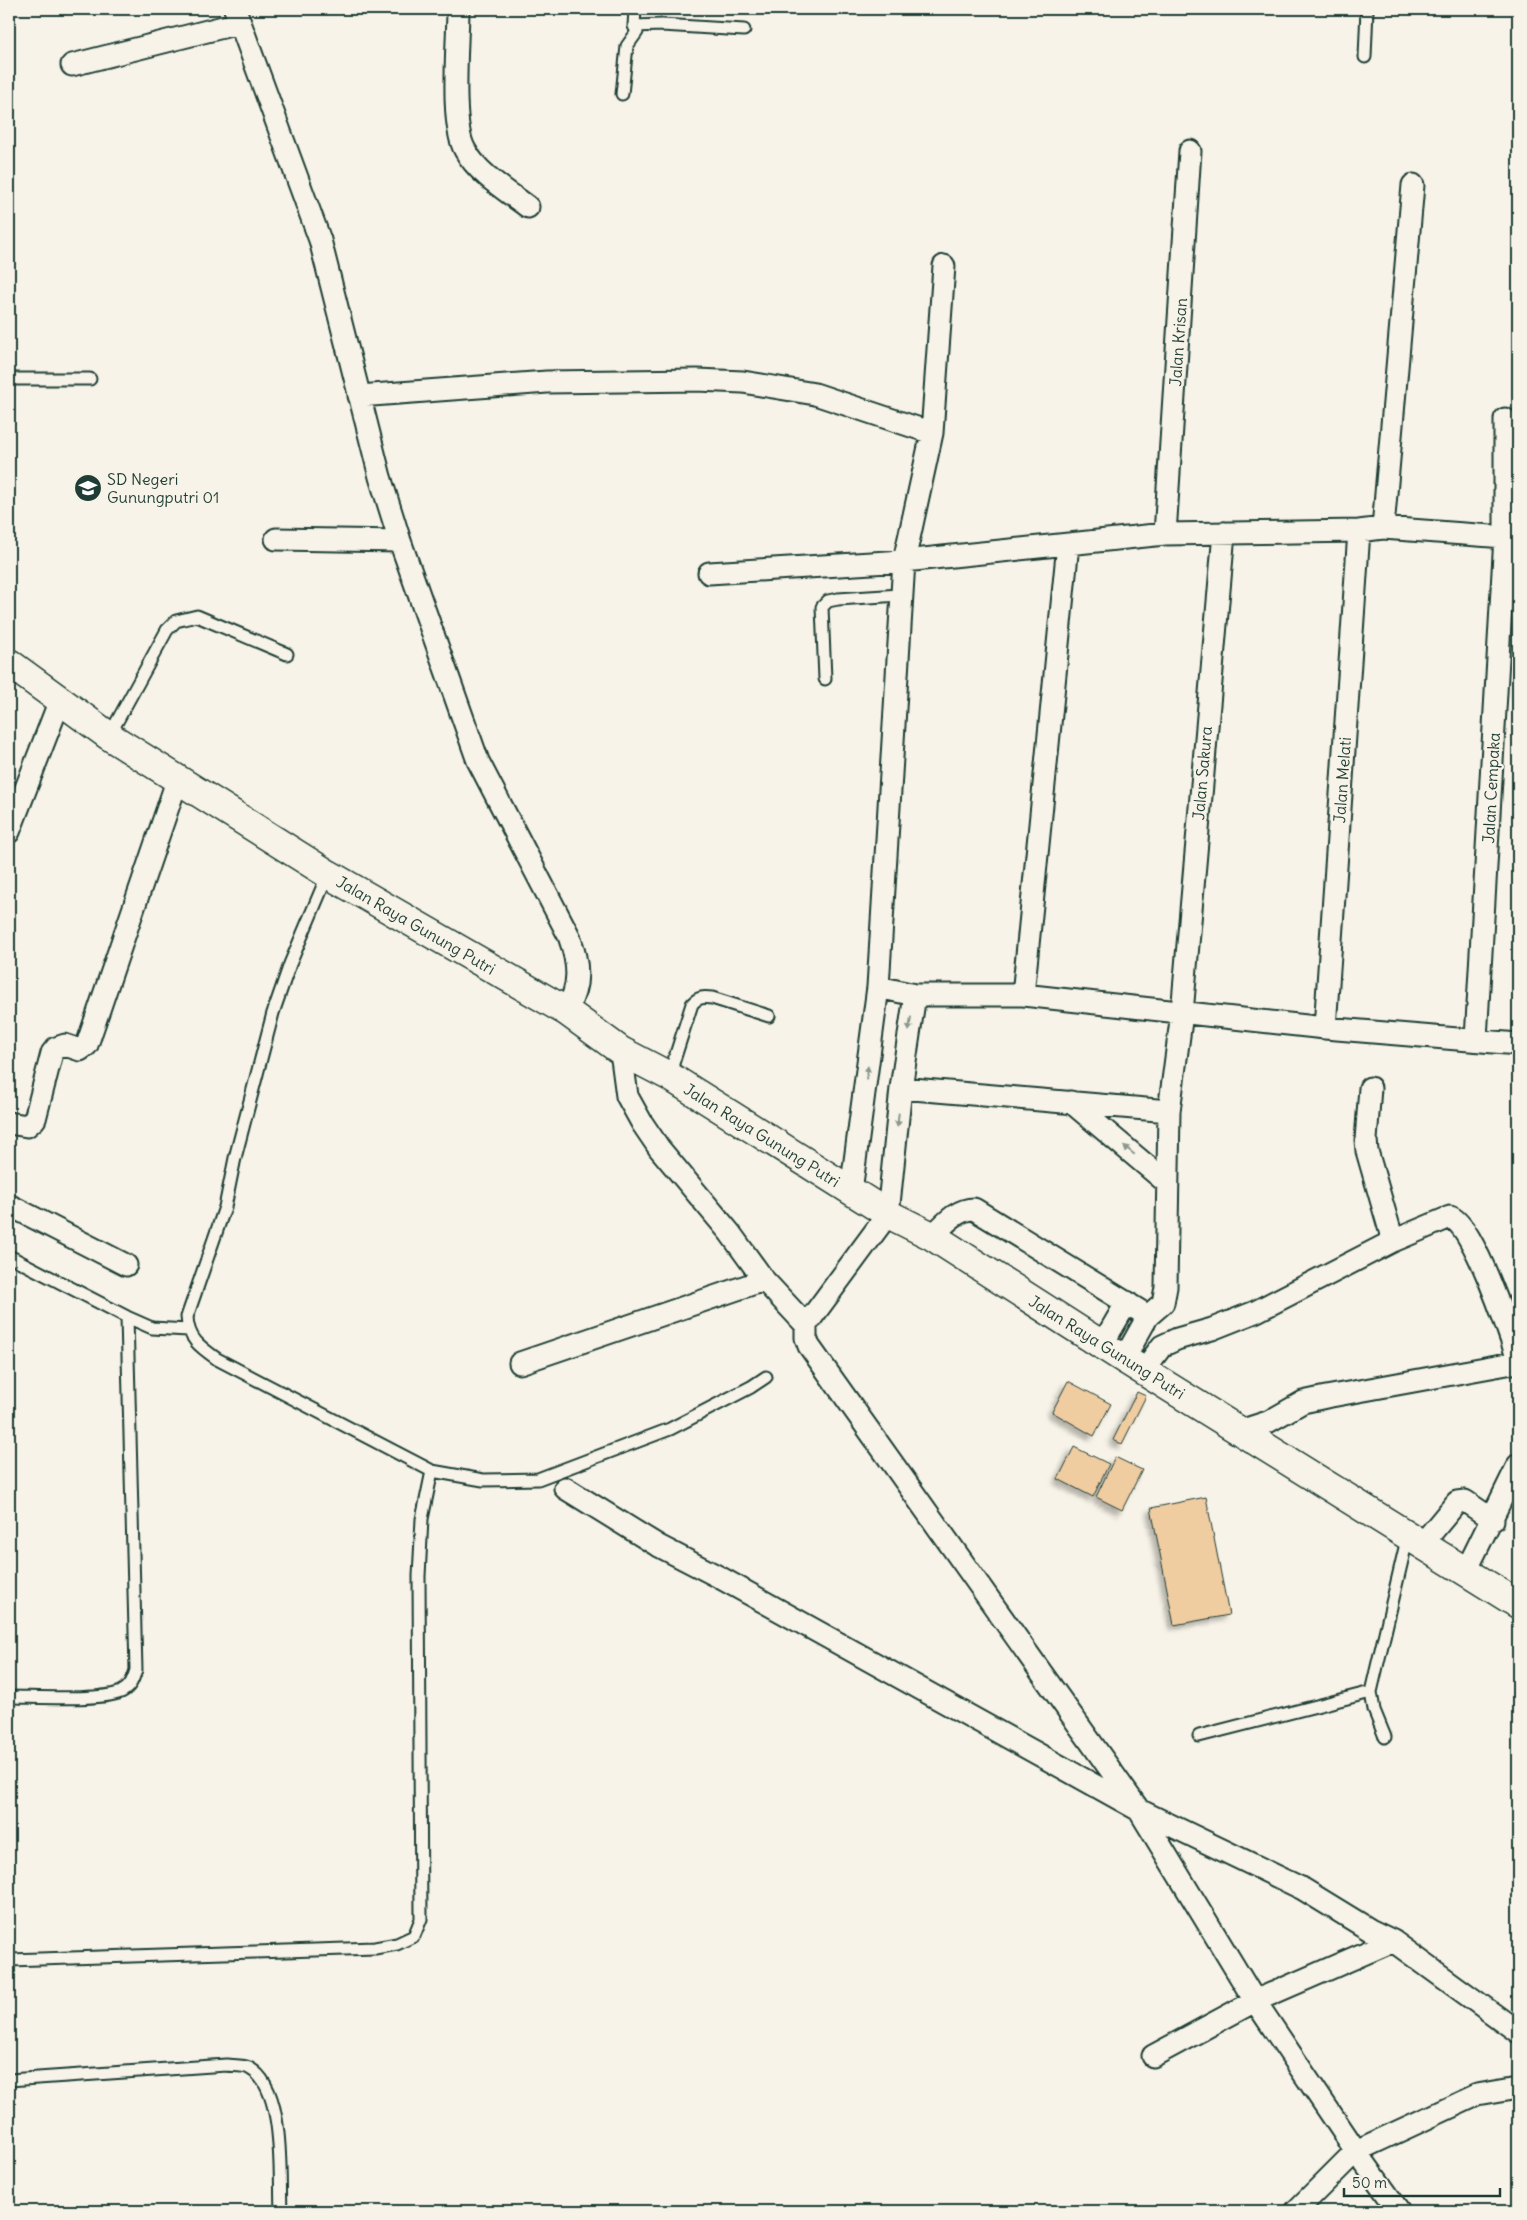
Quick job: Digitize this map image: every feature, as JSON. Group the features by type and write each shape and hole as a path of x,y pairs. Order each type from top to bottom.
{"main road":[{"name":"Jalan Raya Gunung Putri","path":"9,662 109,736 328,874 566,1011 620,1051 669,1076 888,1214 932,1236 1123,1359 1518,1604"}],"street":[{"path":"458,9 456,108 464,150 477,166 528,207"},
{"path":"72,65 237,16 320,240 380,477 400,540 478,761 569,936 576,956 577,978 574,996 566,1011"},
{"name":"Jalan Krisan","path":"1165,534 1190,151"},
{"path":"1383,528 1413,185"},
{"path":"850,1191 878,986 900,595 904,561 932,433 944,266"},
{"path":"359,396 547,382 688,380 743,382 814,394 932,433"},
{"name":"Jalan Cempaka","path":"1476,1039 1512,538 1505,419"},
{"path":"709,574 904,561 1165,534 1358,531 1383,528 1512,538"},
{"name":"Jalan Melati","path":"1325,1028 1358,531"},
{"name":"Jalan Sakura","path":"1123,1359 1148,1316 1163,1303 1166,1287 1166,1182 1169,1111 1182,1013 1224,533"},
{"path":"276,539 400,540"},
{"path":"1022,995 1068,544"},
{"path":"9,832 60,700"},
{"path":"9,1123 27,1126 35,1119 52,1053 56,1048 64,1045 80,1050 87,1045 178,778"},
{"path":"878,986 915,995 1022,995 1325,1028 1476,1039 1518,1044"},
{"path":"915,995 902,1088 888,1214 806,1325 806,1338 809,1346 1139,1810 1255,2001 1356,2151 1399,2211"},
{"path":"620,1051 627,1096 642,1123 659,1148 730,1233 764,1280 806,1325"},
{"path":"902,1088 1169,1111"},
{"path":"1370,1088 1366,1140 1367,1151 1393,1241"},
{"path":"1071,1102 1166,1182"},
{"path":"9,1205 126,1265"},
{"path":"932,1236 956,1214 965,1209 974,1209 1148,1316"},
{"path":"1127,1302 1123,1359 1256,1312 1393,1241 1448,1217 1456,1219 1474,1246 1500,1305 1518,1361 1303,1402 1268,1422 1240,1431"},
{"path":"520,1363 764,1280"},
{"path":"1466,1571 1493,1520 1518,1465"},
{"path":"565,1488 657,1546 719,1576 1139,1810 1303,1890 1370,1930 1393,1941 1518,2032"},
{"path":"1416,1539 1457,1502 1465,1502 1493,1520"},
{"path":"1153,2056 1255,2001 1393,1941"},
{"path":"1296,2211 1356,2151 1477,2095 1518,2088"}],"lane":[{"path":"622,94 627,46 637,32 634,26 635,9"},
{"path":"1365,57 1367,9"},
{"path":"634,26 662,25 744,30"},
{"path":"9,379 90,379"},
{"path":"825,679 822,607 828,601 838,599 900,595"},
{"path":"109,736 167,630 176,621 197,616 287,654"},
{"path":"328,874 290,964 273,1012 235,1158 225,1208 187,1317 188,1330 200,1347 216,1359 432,1471 483,1480 538,1479 670,1429 751,1387 766,1377"},
{"path":"669,1076 692,1004 697,999 702,997 712,998 768,1016"},
{"path":"9,1256 152,1328 188,1330"},
{"path":"9,1698 94,1697 122,1692 132,1684 136,1670 127,1317"},
{"path":"9,1960 375,1948 397,1944 414,1936 421,1919 419,1576 422,1518 432,1471"},
{"path":"1385,1737 1374,1710 1371,1692 1416,1539"},
{"path":"1199,1736 1371,1692"},
{"path":"9,2080 226,2065 248,2067 262,2079 271,2097 277,2124 281,2211"}],"building":[{"path":"1068,1381 1111,1404 1094,1436 1052,1412"},
{"path":"1137,1392 1146,1396 1122,1444 1113,1440"},
{"path":"1074,1447 1109,1464 1093,1497 1058,1479"},
{"path":"1115,1457 1142,1470 1122,1510 1096,1497"},
{"path":"1206,1497 1229,1615 1174,1625 1151,1508"}],"place":[{"name":"SD Negeri Gunungputri 01","path":"88,488"}]}
